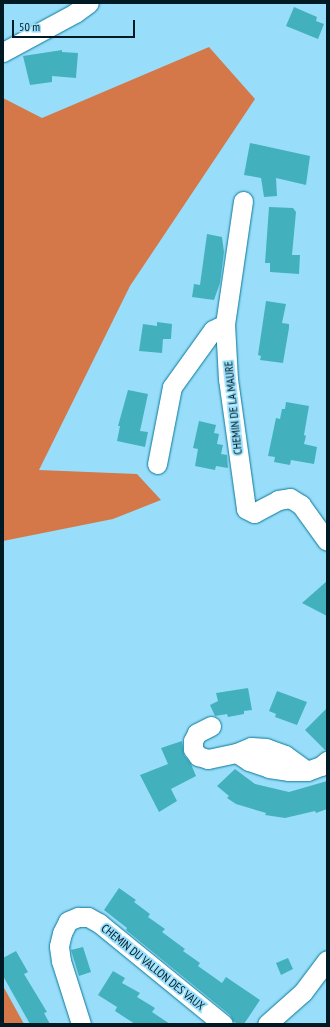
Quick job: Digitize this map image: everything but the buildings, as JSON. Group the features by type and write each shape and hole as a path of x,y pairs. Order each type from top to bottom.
{"street":[{"path":"3,52 75,13 89,3"},
{"name":"CHEMIN DE LA MAURE","path":"243,201 225,324 228,379 246,509 254,513 278,500 290,498 301,505 327,541"},
{"path":"157,464 172,387 213,330 225,324"},
{"path":"211,726 197,733 193,741 193,749 198,756 208,759 236,753 249,761 269,768 288,771 307,771 321,766 327,761"},
{"name":"CHEMIN DU VALLON DES VAUX","path":"81,1024 61,961 59,946 62,933 68,921 78,917 88,918 99,923 223,1024"},
{"path":"267,1024 303,992 327,960"}],"shaded area":[{"path":"209,47 255,99 130,286 39,470 137,474 161,500 113,519 3,541 3,98 42,118"},
{"path":"3,986 24,1024 3,1024"}]}
